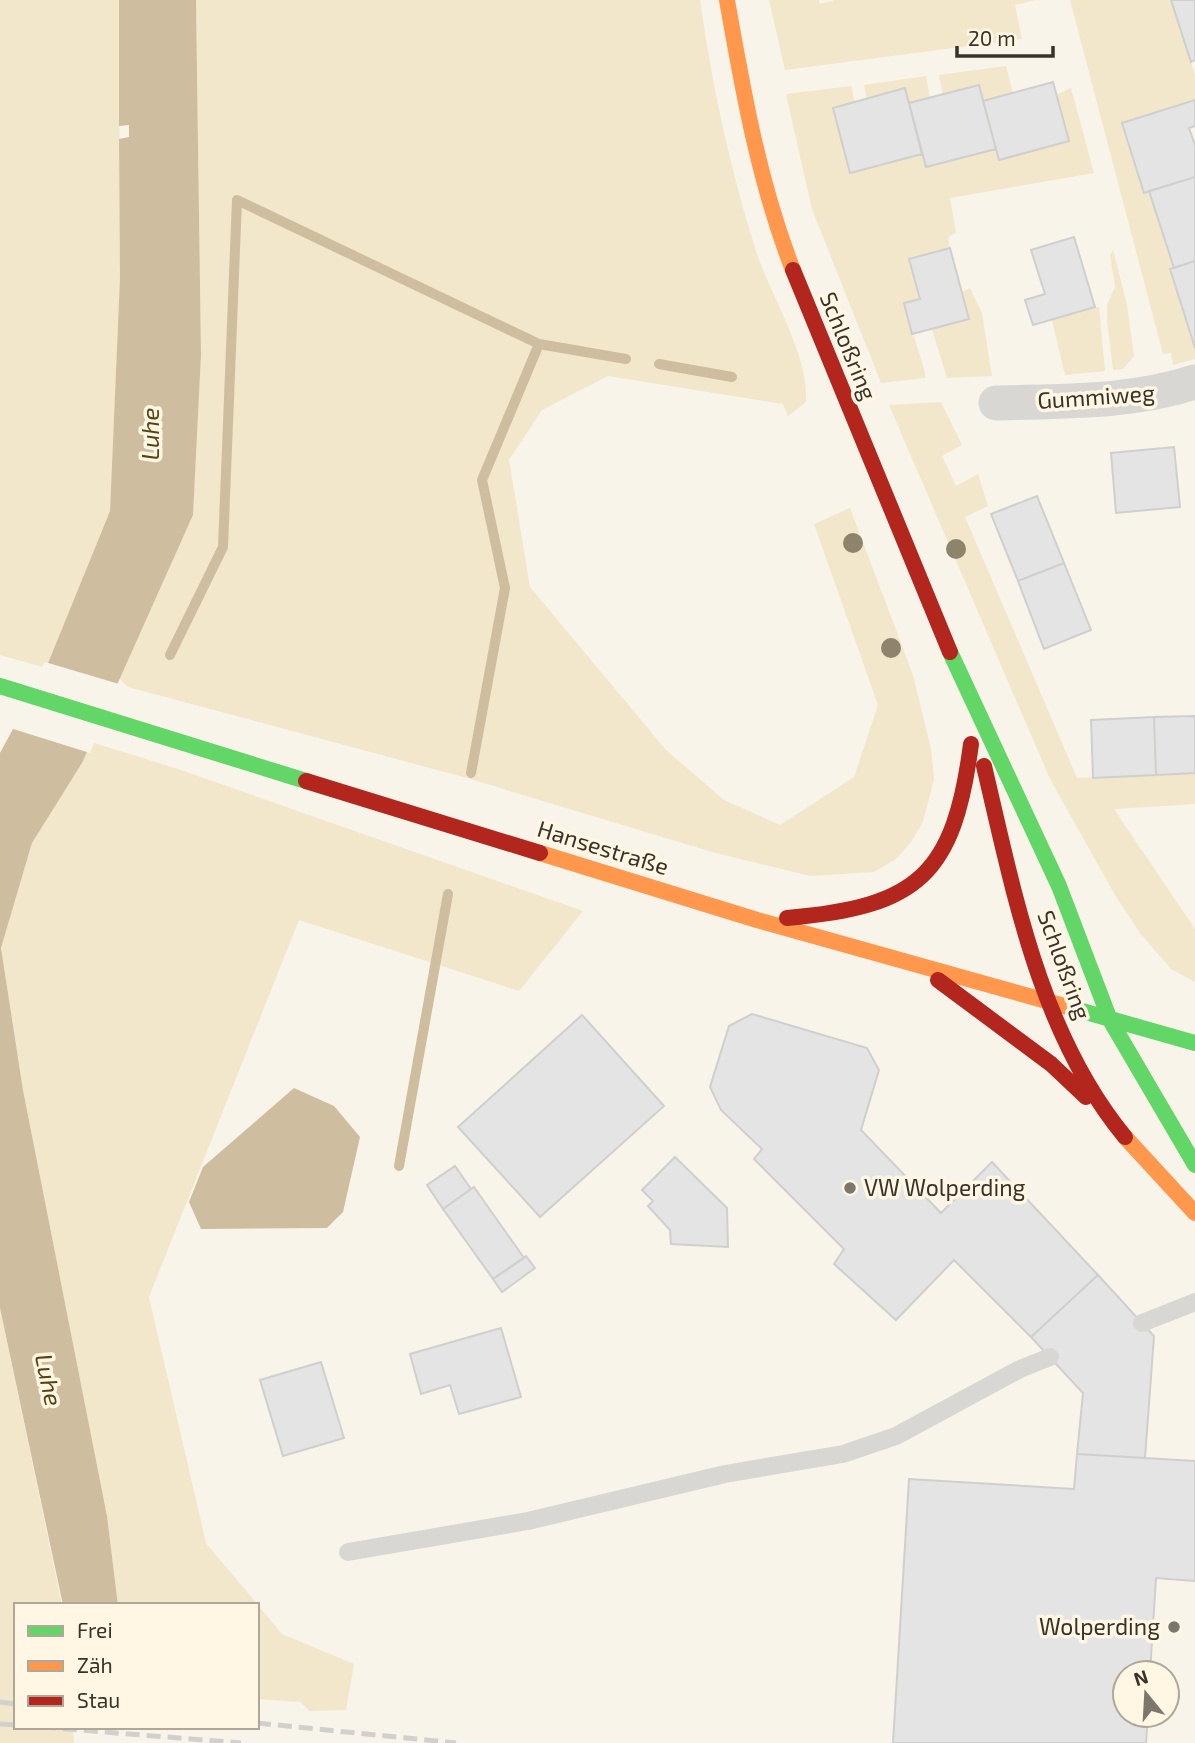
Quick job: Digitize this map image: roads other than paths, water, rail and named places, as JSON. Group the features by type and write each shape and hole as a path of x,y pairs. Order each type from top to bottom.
{"main road":[{"name":"Schloßring","path":"727,0 743,94 787,254 968,695 1059,886 1110,1020 1195,1165"},
{"name":"Hansestraße","path":"0,686 757,920 1195,1043"},
{"name":"Schloßring","path":"968,695 1010,872 1049,1002 1081,1069 1115,1125 1195,1213"},
{"path":"757,920 835,915 883,902 932,869 953,834 964,793 974,721"},
{"path":"919,966 1051,1063 1115,1125"}],"street":[{"name":"Gummiweg","path":"996,403 1090,400 1160,394 1195,382"}],"lane":[{"path":"1142,1322 1195,1302"},
{"path":"348,1552 528,1521 725,1474 843,1454 896,1436 1020,1369 1050,1357"}],"water":[{"name":"Luhe","path":"119,0 196,0 201,355 193,515 82,763 32,843 1,948 23,1090 107,1516 118,1603 63,1603 0,1308 0,753 46,668 110,511 120,277 119,139 129,137 129,125 119,126"},
{"path":"294,1088 334,1106 360,1137 343,1212 327,1228 201,1229 189,1202 203,1167"}],"waterway":[{"path":"170,655 223,547 237,200 539,344 482,480 505,588 471,773"},
{"path":"539,344 626,359"},
{"path":"659,364 732,377"},
{"path":"399,1166 448,894"}],"railway":[{"path":"0,1702 14,1704"},
{"path":"259,1723 456,1743"},
{"path":"0,1724 14,1725"},
{"path":"67,1729 241,1743"}],"place":[{"name":"VW Wolperding","path":"850,1188"},
{"name":"Wolperding","path":"1174,1627"}]}
